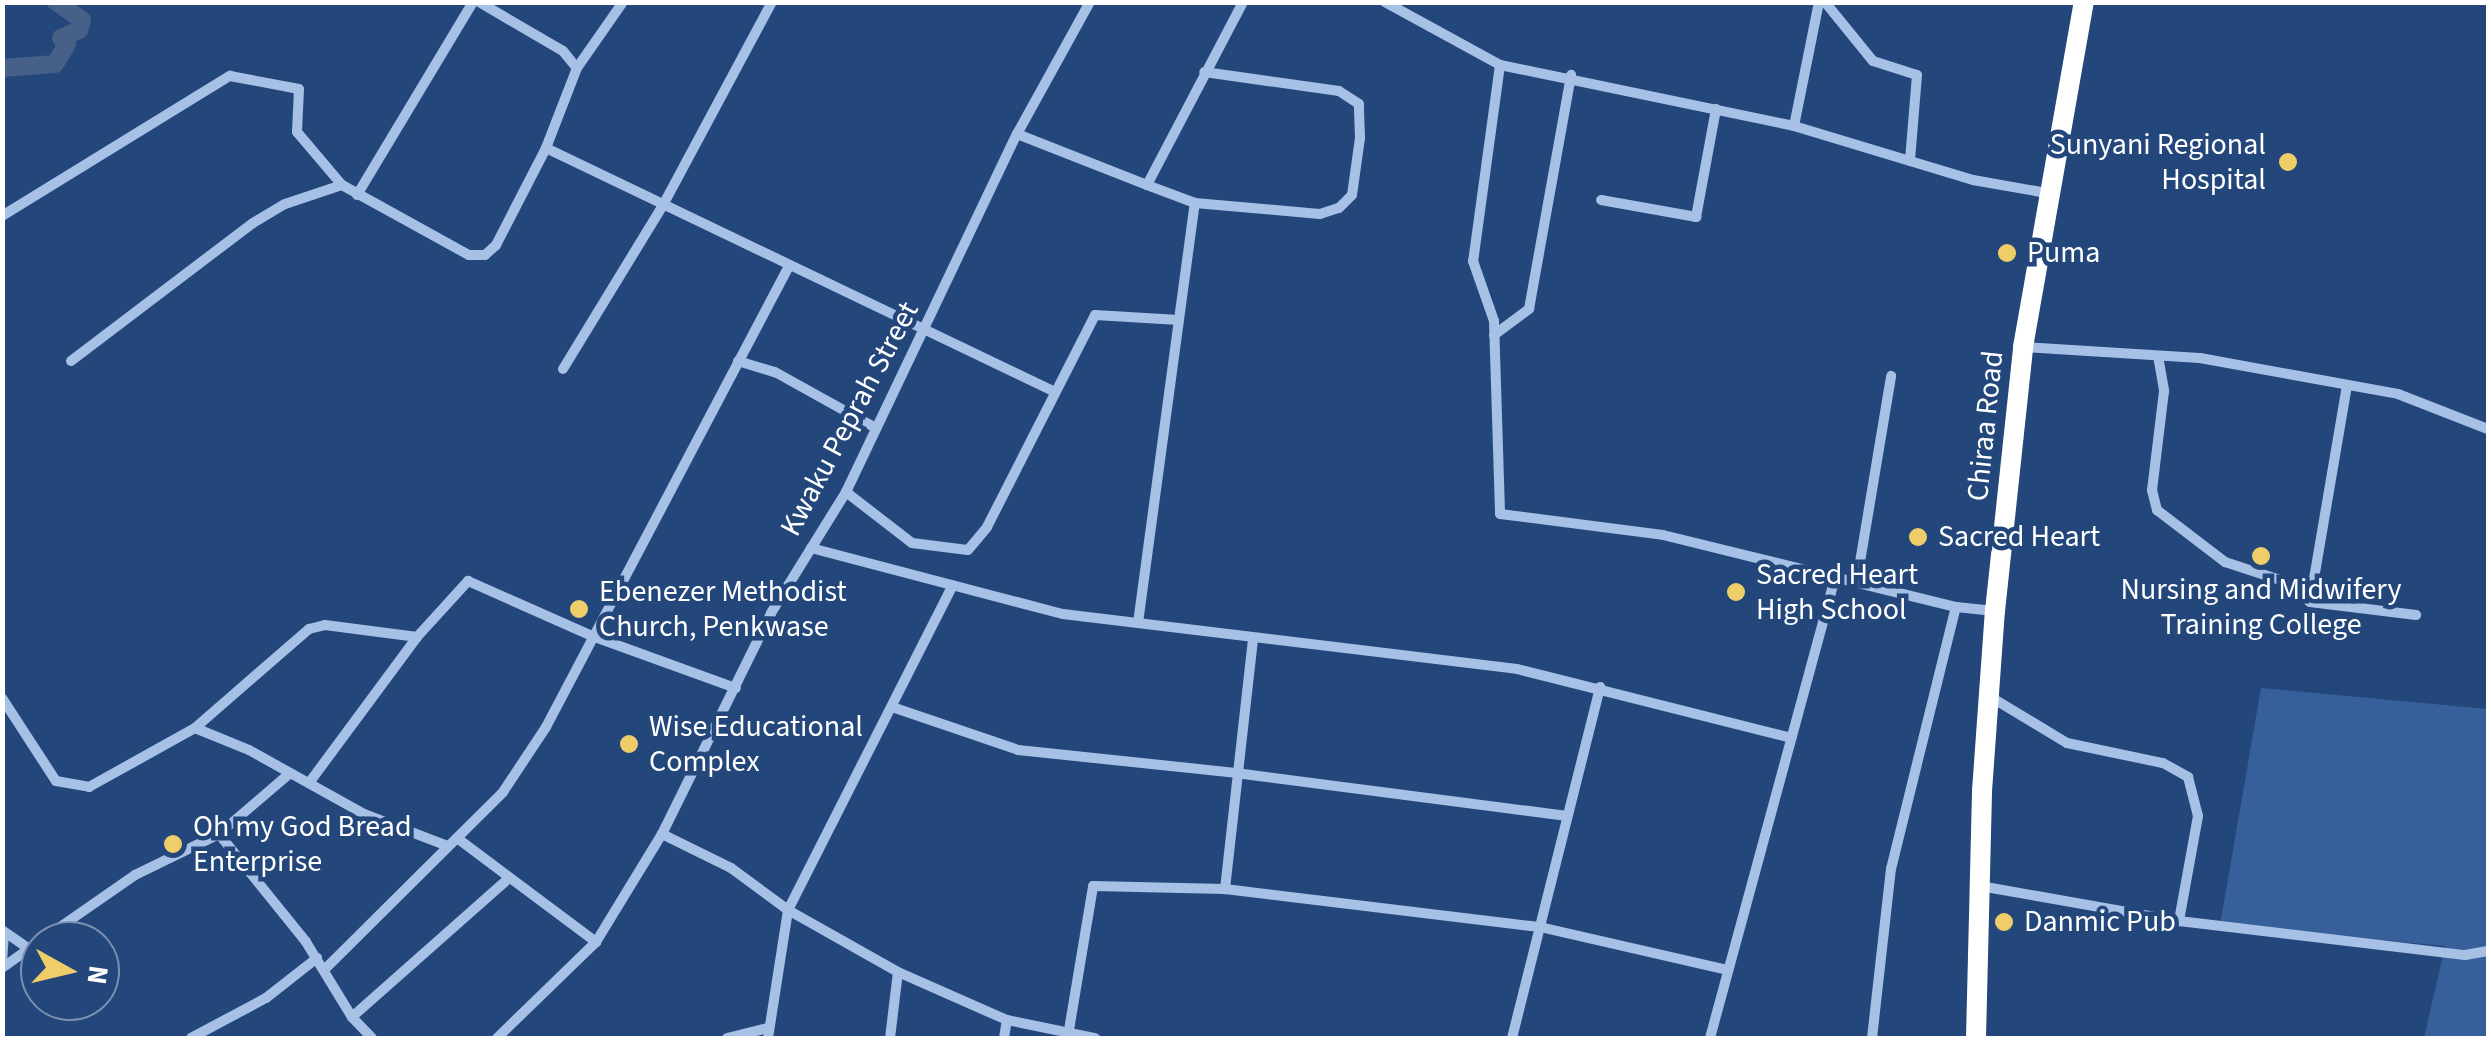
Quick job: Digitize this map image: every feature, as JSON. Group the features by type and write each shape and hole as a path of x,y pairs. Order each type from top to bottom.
{"highway":[{"name":"Chiraa Road","path":"1976,1038 1988,695 1995,611 2023,347 2047,193 2084,2"}],"street":[{"path":"356,196 476,2 564,51 577,68"},
{"path":"2,216 230,76 300,89 297,132 342,185 456,250 485,255 546,148 577,68 623,2"},
{"path":"564,370 662,207 772,2"},
{"name":"Kwaku Peprah Street","path":"497,1038 596,942 662,834 811,548 846,492 1018,134 1090,2"},
{"path":"1147,185 1243,2"},
{"path":"1385,2 1500,65 1570,75 1794,126 1910,161 2047,193"},
{"path":"1794,126 1822,2"},
{"path":"1822,2 1873,61 1917,74 1910,161"},
{"path":"1500,65 1474,242 1479,289 1494,334 1500,514 1664,535 1956,607 1995,611"},
{"path":"1018,134 1195,203 1320,214 1339,208 1352,196 1360,138 1359,104 1338,91 1204,72"},
{"path":"1494,334 1529,309 1570,75"},
{"path":"1601,200 1696,217 1716,109"},
{"path":"546,148 788,268 1055,392"},
{"path":"71,361 254,223 285,204 342,185"},
{"path":"1138,623 1195,203"},
{"path":"325,969 452,842 519,768 688,467 788,268"},
{"path":"846,492 912,543 968,550 988,527 1096,315 1179,320"},
{"path":"2023,347 2158,356 2347,385 2414,398 2488,429"},
{"path":"2158,356 2164,391 2152,490 2157,510 2225,562 2280,580 2310,602 2416,614"},
{"path":"738,361 776,372 876,428"},
{"path":"1858,580 1890,376"},
{"path":"2310,602 2347,385"},
{"path":"811,548 1063,614 1518,670 1600,687 1791,738"},
{"path":"1710,1038 1836,575"},
{"path":"308,783 417,638 468,581 592,636 736,688"},
{"path":"727,1038 768,1033 788,910 953,585"},
{"path":"1872,1038 1890,869 1956,607"},
{"path":"2,698 56,780 72,789 88,787 195,728 309,629 326,625 417,638"},
{"path":"1224,889 1254,639"},
{"path":"1512,1038 1600,687"},
{"path":"1988,695 2066,743 2163,762 2188,777 2198,816 2180,921"},
{"path":"892,706 1018,750 1238,773 1567,816"},
{"path":"195,728 364,814 452,842 596,942"},
{"path":"69,921 135,875 220,834 290,774"},
{"path":"220,834 317,958 352,1017 372,1038"},
{"path":"662,834 731,868 788,910 898,972 1007,1020 1068,1036 1094,1038"},
{"path":"352,1017 507,880"},
{"path":"1068,1036 1094,886 1224,889 1540,927 1728,970"},
{"path":"1980,886 2180,921 2465,956 2488,952"},
{"path":"2,965 3,931"},
{"path":"191,1038 266,998 317,958"},
{"path":"890,1038 898,972"},
{"path":"1004,1038 1007,1020"}],"shaded area":[{"path":"2261,688 2488,709 2488,1038 2424,1038 2445,946 2220,925"}],"waterway":[{"path":"2,68 55,64 67,44 61,38 79,30 82,20 56,2"}],"place":[{"name":"Sunyani Regional Hospital","path":"2288,162"},
{"name":"Puma","path":"2007,253"},
{"name":"Sacred Heart","path":"1918,537"},
{"name":"Nursing and Midwifery Training College","path":"2261,556"},
{"name":"Sacred Heart High School","path":"1736,592"},
{"name":"Ebenezer Methodist Church, Penkwase","path":"579,609"},
{"name":"Wise Educational Complex","path":"629,744"},
{"name":"Oh my God Bread Enterprise","path":"173,844"},
{"name":"Danmic Pub","path":"2004,922"}]}
